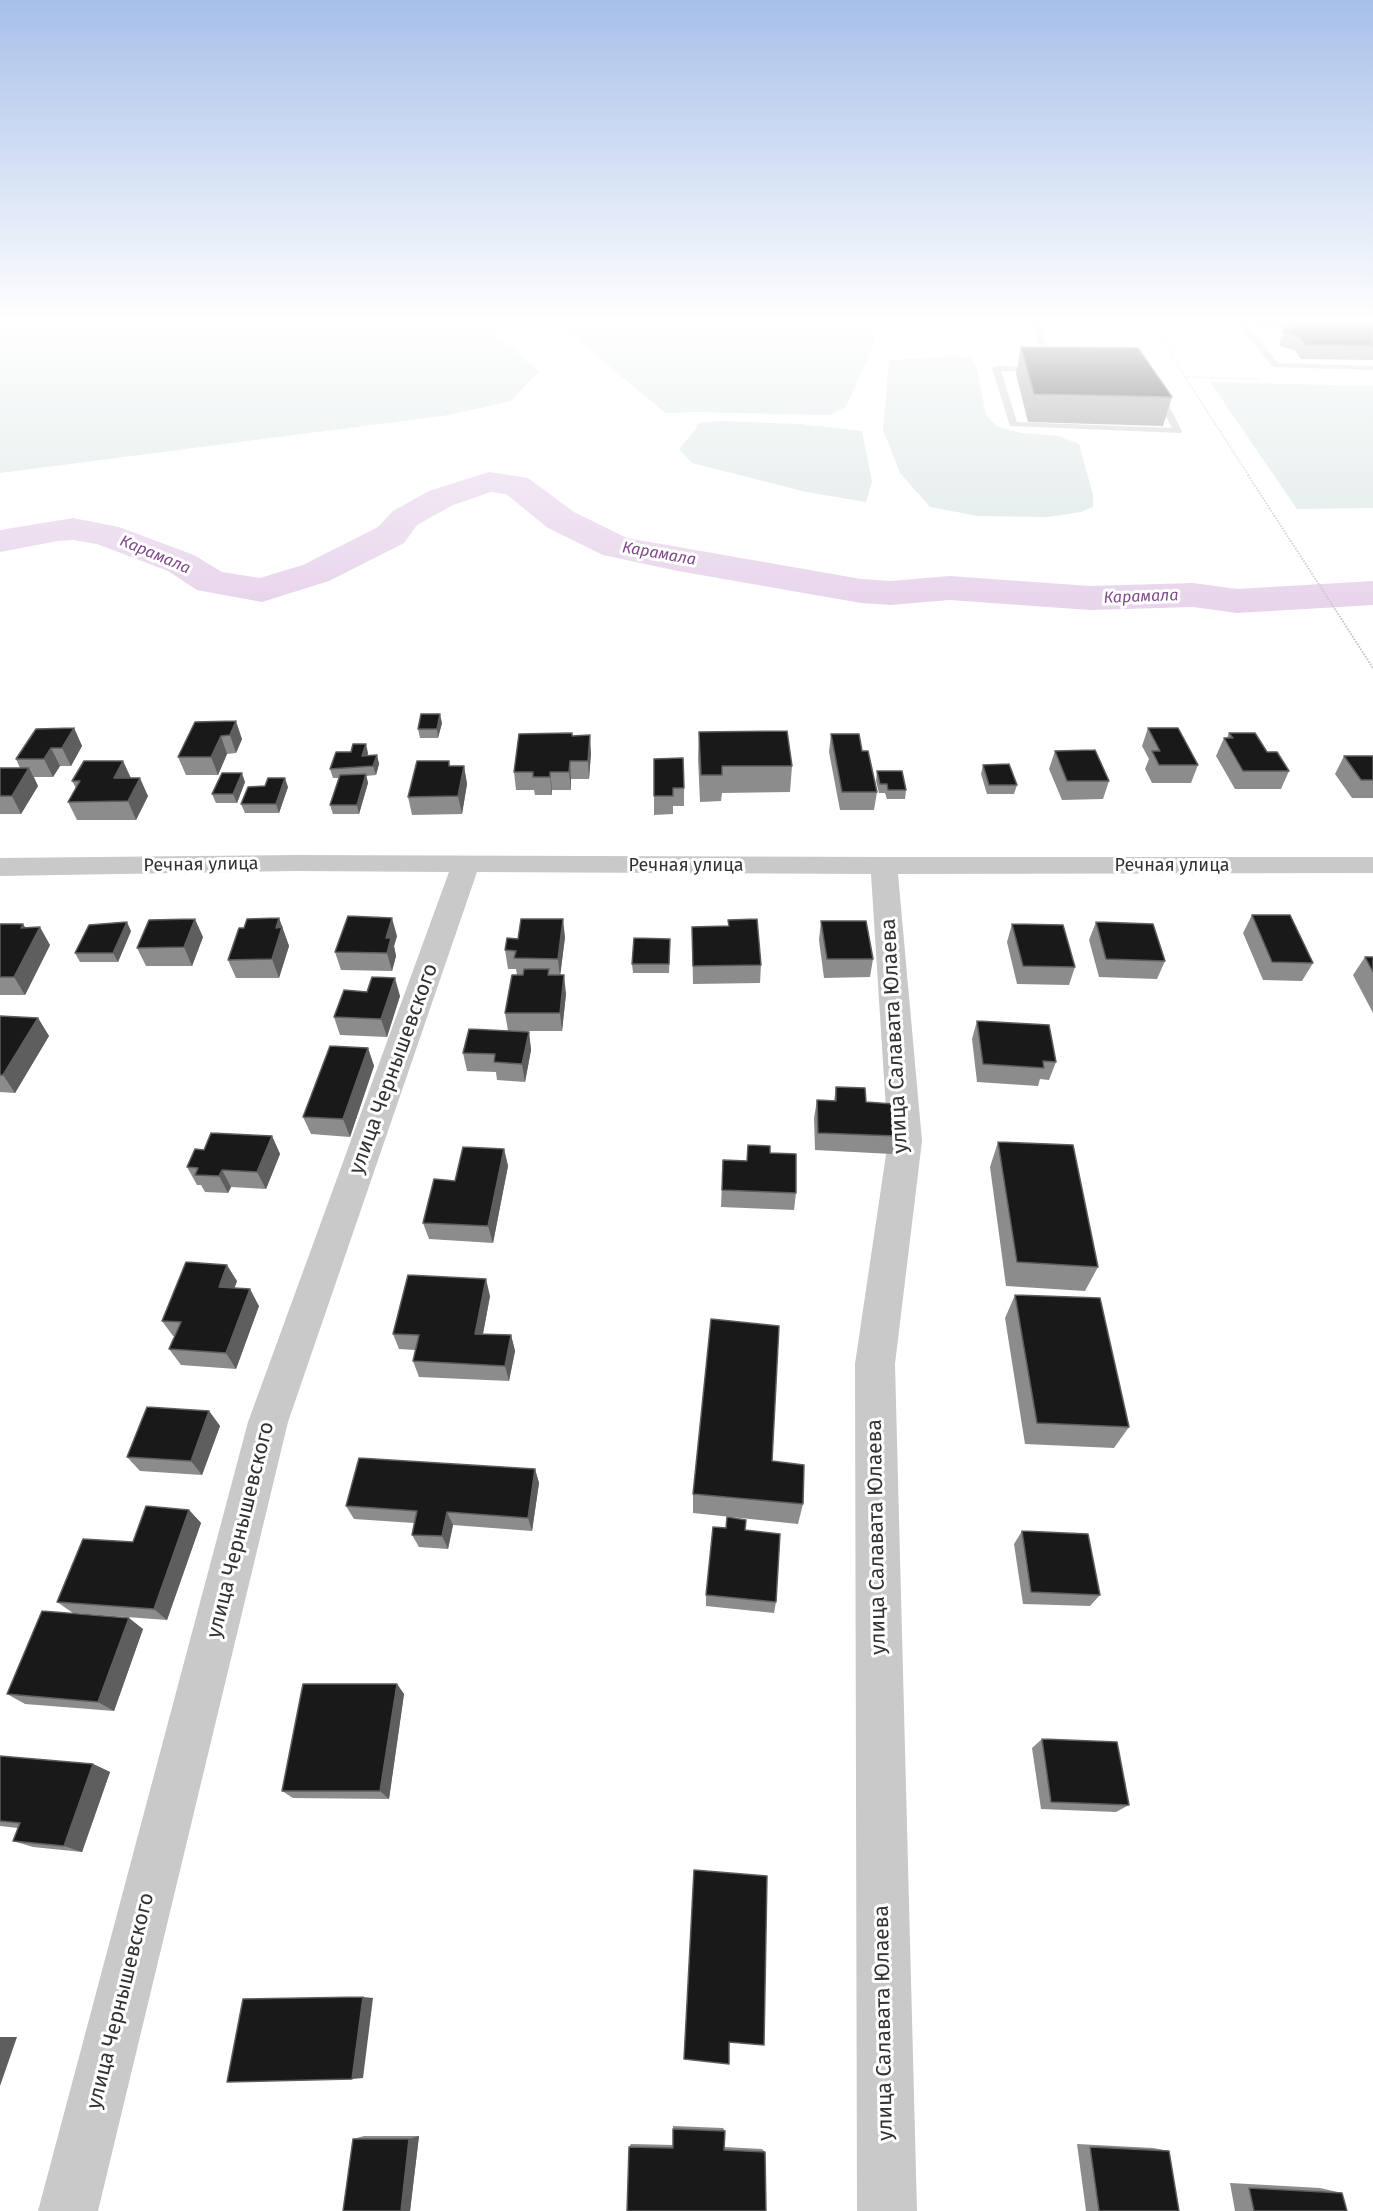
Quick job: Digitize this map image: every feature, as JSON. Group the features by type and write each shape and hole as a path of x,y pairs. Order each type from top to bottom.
{"street":[{"name":"Речная улица","path":"0,867 296,863 1373,866"},
{"name":"улица Чернышевского","path":"68,2211 268,1422 466,864"},
{"name":"улица Салавата Юлаева","path":"884,866 905,1141 875,1364 887,2211"}],"lane":[{"path":"1017,424 1178,431 1174,424"}],"path":[{"path":"1215,424 1373,668"}],"shaded area":[{"path":"0,424 378,424 0,473"},
{"path":"698,424 801,424 862,431 872,482 866,502 806,492 692,463 679,449"},
{"path":"883,424 995,424 1022,433 1059,436 1079,444 1093,495 1093,507 1081,512 1048,517 978,516 930,507 900,473 883,430"},
{"path":"1239,424 1373,424 1373,508 1297,509"}],"building":[{"path":"421,714 440,714 437,729 418,729"},
{"path":"236,721 230,735 221,736 211,757 178,757 195,722"},
{"path":"74,728 62,748 51,748 44,759 16,759 36,729"},
{"path":"1148,728 1178,728 1198,765 1159,765 1152,751 1160,751"},
{"path":"787,731 792,766 722,766 722,775 701,775 699,732"},
{"path":"572,733 572,736 590,735 588,761 570,761 569,772 550,772 550,777 533,777 533,772 514,772 519,734"},
{"path":"1229,733 1255,733 1267,752 1277,752 1289,771 1243,771 1224,738 1233,738"},
{"path":"831,734 859,734 862,751 868,751 877,792 842,792"},
{"path":"353,744 366,744 362,756 377,755 373,766 330,769 336,752 351,752"},
{"path":"1095,750 1109,781 1067,781 1055,751"},
{"path":"1344,756 1373,756 1373,780 1361,780"},
{"path":"683,758 684,788 673,788 673,796 654,796 654,759"},
{"path":"84,761 123,761 114,778 140,778 128,801 68,802 80,781 72,781"},
{"path":"417,761 449,761 449,766 464,766 458,796 408,797"},
{"path":"1009,764 1017,785 989,785 983,765"},
{"path":"0,768 29,768 12,796 0,796"},
{"path":"877,771 902,771 906,790 888,790 887,784 880,784"},
{"path":"222,773 242,773 233,794 212,794"},
{"path":"366,774 357,805 330,805 340,775"},
{"path":"268,778 285,778 276,804 241,804 248,787 265,786"},
{"path":"1252,915 1290,915 1313,963 1272,962"},
{"path":"348,916 392,918 386,938 391,938 387,953 335,952"},
{"path":"279,918 276,928 282,927 272,959 228,960 239,928 244,928 247,919"},
{"path":"195,919 184,947 137,948 149,920"},
{"path":"521,919 563,919 558,959 514,958 516,951 505,950 507,938 518,939"},
{"path":"757,919 761,965 693,966 692,927 729,926 728,920"},
{"path":"821,921 866,921 873,959 827,959"},
{"path":"127,922 113,953 75,953 89,925"},
{"path":"1096,922 1153,924 1165,961 1106,959"},
{"path":"0,924 23,924 21,928 40,927 14,977 0,977"},
{"path":"1012,924 1063,925 1075,967 1023,966"},
{"path":"634,938 670,939 669,964 632,964"},
{"path":"1365,957 1373,957 1373,972"},
{"path":"524,969 549,969 548,975 564,975 560,1013 505,1013 512,975 523,975"},
{"path":"372,977 395,978 381,1019 334,1017 344,990 367,992"},
{"path":"0,1016 38,1018 3,1075 0,1075"},
{"path":"977,1021 1049,1025 1056,1062 1043,1061 1044,1068 983,1064"},
{"path":"469,1029 529,1032 522,1064 494,1062 495,1054 463,1053"},
{"path":"330,1046 368,1048 343,1119 303,1117"},
{"path":"836,1087 865,1088 866,1102 893,1104 896,1136 818,1133 817,1100 836,1101"},
{"path":"211,1133 272,1136 257,1172 222,1170 219,1176 195,1175 198,1168 187,1167 195,1149 204,1150"},
{"path":"998,1142 1073,1145 1098,1267 1017,1262"},
{"path":"748,1145 770,1146 770,1153 796,1154 796,1193 722,1190 723,1160 747,1161"},
{"path":"463,1147 504,1149 488,1226 423,1223 434,1179 455,1181"},
{"path":"186,1262 227,1265 219,1287 250,1289 226,1353 169,1349 181,1322 162,1321"},
{"path":"408,1275 486,1279 475,1334 511,1335 505,1366 413,1361 419,1335 393,1334"},
{"path":"1015,1295 1100,1298 1129,1427 1037,1423"},
{"path":"711,1319 779,1326 772,1461 804,1465 803,1504 693,1494"},
{"path":"147,1407 209,1411 191,1461 127,1457"},
{"path":"359,1458 535,1469 528,1518 447,1512 442,1536 412,1535 417,1511 346,1506"},
{"path":"146,1506 189,1510 154,1609 57,1602 83,1539 133,1542"},
{"path":"727,1517 746,1520 745,1530 780,1534 776,1602 706,1595 713,1527 726,1528"},
{"path":"1022,1531 1088,1534 1100,1595 1031,1592"},
{"path":"42,1611 129,1618 98,1702 7,1694"},
{"path":"303,1684 397,1684 380,1791 282,1791"},
{"path":"1042,1739 1117,1742 1129,1805 1051,1802"},
{"path":"0,1756 93,1764 64,1846 13,1841 20,1823 0,1821"},
{"path":"694,1870 767,1876 764,2045 729,2042 729,2064 684,2059"},
{"path":"363,1997 352,2079 227,2082 243,1999"},
{"path":"673,2129 725,2131 724,2150 765,2152 766,2211 627,2211 629,2147 673,2148"},
{"path":"353,2139 409,2139 401,2211 343,2211"},
{"path":"1090,2147 1169,2151 1179,2211 1099,2211"},
{"path":"1249,2188 1342,2193 1347,2211 1254,2211"}],"waterway":[{"name":"Карамала","path":"0,541 73,529 106,535 181,563 211,582 262,590 316,573 391,535 405,518 441,498 489,482 516,485 561,520 616,547 678,560 861,591 891,593 949,588 1090,598 1193,595 1237,601 1373,593"}]}
